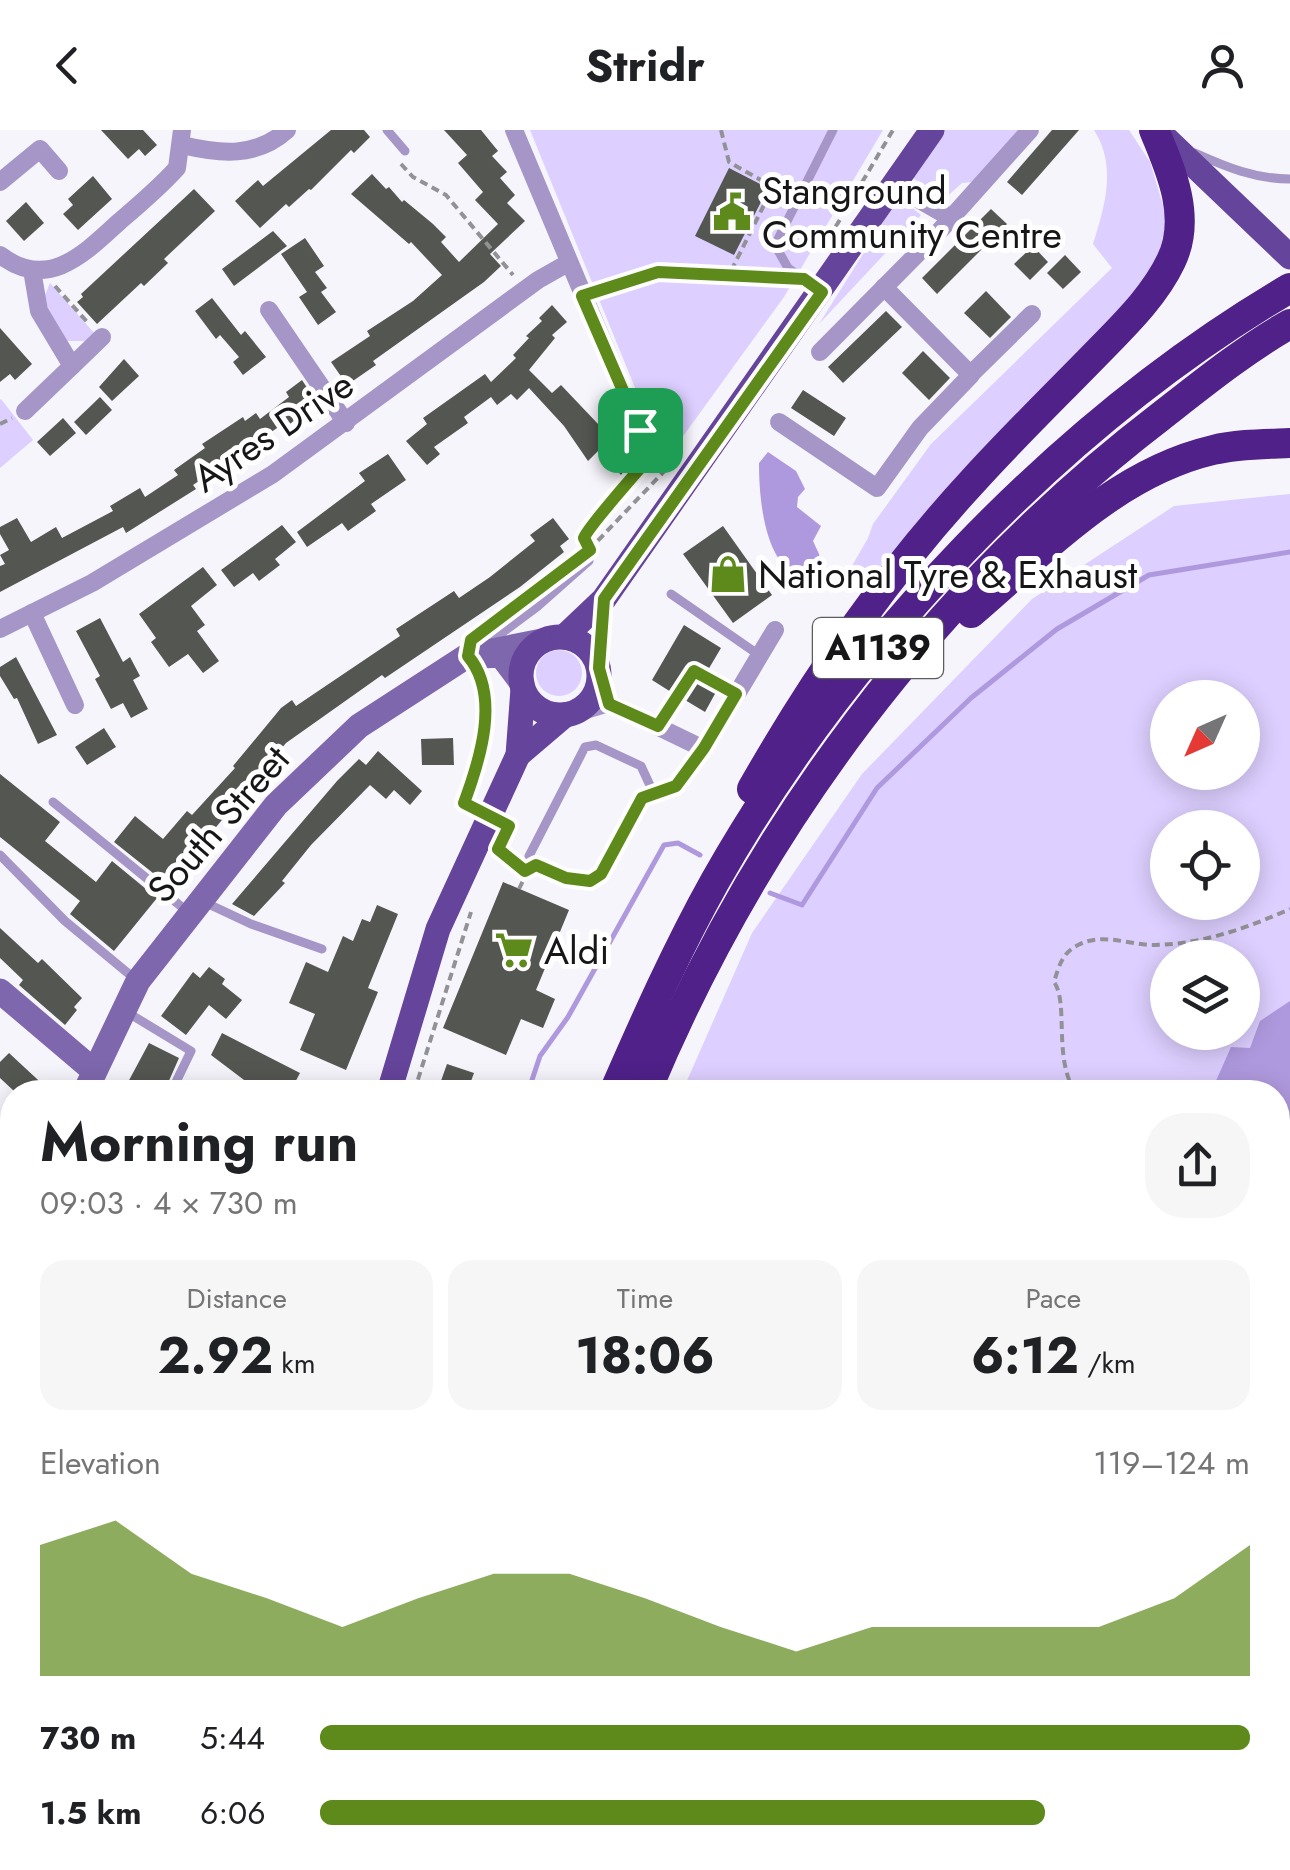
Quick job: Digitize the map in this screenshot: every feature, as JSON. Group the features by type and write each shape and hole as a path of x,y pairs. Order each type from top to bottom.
{"highway":[{"name":"A1139","path":"716,879 738,814 755,784 884,583 984,468 1125,324 1173,259 1178,194 1156,130"},
{"name":"A1139","path":"619,1080 643,1023 716,879 803,746 917,600 1027,488 1094,428 1277,296"},
{"name":"A1139","path":"651,1080 677,1020 742,896 826,764 886,685 998,560 1114,452 1286,326"},
{"name":"A1139","path":"886,685 1089,510 1126,486 1214,449 1290,442"}],"main road":[{"path":"393,1080 438,928 518,755 525,658 553,639 593,592 813,285 895,186 932,130"},
{"path":"1156,130 1290,256"},
{"path":"518,755 594,698 600,670 593,592"},
{"path":"553,639 587,646 600,670"},
{"path":"522,686 540,710 569,715"}],"street":[{"path":"0,256 16,267 60,268 82,256 166,180 177,168 182,138 205,151 252,151 287,130"},
{"path":"514,130 640,430"},
{"path":"820,352 1030,130"},
{"path":"0,182 40,148 59,171"},
{"path":"895,186 950,218"},
{"name":"Ayres Drive","path":"0,629 164,542 274,474 524,290 568,263"},
{"path":"40,270 32,286 39,311 72,366"},
{"path":"884,287 970,375"},
{"path":"269,310 346,423"},
{"path":"779,422 877,488 920,428 1032,314"},
{"path":"25,411 102,337"},
{"path":"32,613 74,705"},
{"path":"676,786 704,748 775,630"},
{"name":"South Street","path":"89,1080 138,981 276,804 359,726 468,656 553,639"},
{"path":"468,656 501,655 522,686"},
{"path":"600,670 609,704"},
{"path":"569,715 609,704 704,748"},
{"path":"0,991 88,1080"}],"lane":[{"path":"388,130 406,151"},
{"path":"813,285 788,268 776,245 833,130"},
{"path":"1156,130 1192,152 1235,170 1269,179 1290,179"},
{"path":"468,656 507,632 575,576 587,556"},
{"path":"575,576 593,592"},
{"path":"671,594 759,656"},
{"path":"658,726 694,671 736,694"},
{"path":"654,794 641,766 596,745 585,747 529,856 536,865 566,878 590,881 601,874 642,798 654,794 676,786"},
{"path":"52,802 194,906 322,949"},
{"path":"0,854 65,921 138,981"},
{"path":"123,1010 191,1051 177,1080"}],"path":[{"path":"721,130 728,162 773,186 728,275"},
{"path":"824,246 893,130"},
{"path":"392,154 413,177 446,194 524,290"},
{"path":"40,270 102,337"},
{"path":"582,296 658,272 813,285"},
{"path":"587,556 587,528 599,519 653,453 640,430"},
{"path":"587,556 672,462"},
{"path":"468,656 479,670 484,731 479,762 464,803 488,815"},
{"path":"492,860 503,837"},
{"path":"498,849 525,871"},
{"path":"519,889 525,871 536,865"},
{"path":"417,1080 475,902"},
{"path":"1070,1080 1060,1050 1060,990 1054,982 1061,958 1076,945 1098,938 1155,945 1237,933 1290,909"}],"shaded area":[{"path":"530,130 883,130 784,297 668,457 651,427"},
{"path":"944,130 1021,130 974,182 962,183 943,200 910,176"},
{"path":"1094,130 1129,130 1150,162 1167,219 1157,264 1120,311 883,567 859,587 849,571 873,524 931,444 1112,268 1093,244 1107,186 1105,158"},
{"path":"899,197 921,215 819,324"},
{"path":"50,283 95,334 85,341 63,341 43,300"},
{"path":"0,400 33,440 0,468"},
{"path":"768,452 796,471 805,489 798,497 797,507 821,526 813,541 821,568 806,579 781,562 767,531 759,463"},
{"path":"1290,494 1290,1080 687,1080 752,933 862,774 1032,599 1174,506"},
{"path":"559,650 575,657 582,673 575,689 559,696 543,689 536,673 543,657"},
{"path":"1290,1001 1290,1080 1216,1080 1230,1050 1260,1050 1260,1021"}],"building":[{"path":"101,130 143,130 157,145 145,156 139,149 128,159"},
{"path":"331,130 364,130 370,137 354,153 351,150 311,190 289,207 286,204 260,228 235,201 258,180 263,186"},
{"path":"444,130 481,130 498,151 492,156 507,172 500,178 515,195 507,203 525,221 490,254 501,266 484,282 373,361 376,365 347,385 331,362 370,336 367,331 413,301 442,275 411,242 351,194 372,174 446,237 441,242 459,262 498,224 475,200 483,192 458,163 467,155"},
{"path":"1052,130 1079,130 1022,195 1007,182"},
{"name":"Stanground Community Centre","path":"729,168 768,188 734,255 695,236"},
{"path":"93,176 112,199 78,230 63,214 73,205 68,199"},
{"path":"194,189 215,211 164,259 168,263 144,286 141,283 97,324 77,302 83,297 81,294"},
{"path":"26,202 44,223 24,241 6,221"},
{"path":"991,209 1007,224 937,294 922,278"},
{"path":"273,231 287,246 234,286 222,269"},
{"path":"305,238 324,266 315,272 327,288 321,292 336,312 318,325 299,297 307,292 281,254"},
{"path":"1033,246 1048,262 1030,280 1014,264"},
{"path":"1065,255 1081,272 1063,289 1047,273"},
{"path":"986,291 1011,317 990,338 964,313"},
{"path":"212,298 241,335 245,331 266,357 243,375 233,362 239,357 220,335 216,339 195,311"},
{"path":"552,305 567,322 552,335 555,338 529,370 552,393 561,385 618,445 622,441 641,460 623,477 598,451 588,461 564,426 529,388 517,400 511,394 497,405 491,397 464,417 468,423 434,447 440,454 427,465 406,441 427,424 423,418 485,374 491,382 516,358 513,355"},
{"path":"886,311 902,327 843,383 828,367"},
{"path":"0,328 32,364 15,380 10,374 0,382"},
{"path":"923,351 950,378 929,400 902,373"},
{"path":"124,359 139,376 112,401 99,387"},
{"path":"302,380 317,403 282,430 280,426 193,485 196,489 126,533 123,527 0,592 0,566 5,564 0,555 9,550 0,527 17,518 31,542 56,527 62,538 113,511 110,506 140,488 145,497 178,475 174,470 205,448 202,444 243,417 245,421 256,413 260,419 289,397 286,392"},
{"path":"803,390 846,418 834,436 791,408"},
{"path":"100,397 112,410 86,435 74,422"},
{"path":"63,418 76,433 50,456 37,442"},
{"path":"388,454 406,480 371,504 376,511 348,531 342,523 307,547 297,532 365,481 359,473"},
{"path":"553,518 569,539 560,546 564,552 520,587 385,678 382,675 286,743 168,885 114,842 135,816 163,839 187,811 192,815 235,768 281,708 292,700 296,706 400,636 396,629 454,591 459,598 490,577 535,541 530,535"},
{"path":"282,525 296,542 275,559 280,565 259,581 253,573 234,587 221,570"},
{"name":"National Tyre & Exhaust","path":"723,526 772,595 733,623 683,554"},
{"path":"203,567 217,585 191,606 205,625 197,631 219,661 203,673 188,654 169,667 151,642 156,638 139,614"},
{"path":"100,618 123,662 130,657 140,676 133,680 148,709 131,718 123,703 111,709 95,679 100,676 76,631"},
{"path":"684,625 721,648 708,670 689,664 671,692 652,680"},
{"path":"16,657 57,735 38,744 17,698 0,676 0,667"},
{"path":"697,682 716,692 705,712 685,700"},
{"path":"104,728 116,747 87,765 75,747"},
{"path":"453,738 454,765 422,765 421,739"},
{"path":"378,751 422,791 410,805 394,790 386,799 370,785 311,845 282,881 285,883 254,916 232,904 337,781 359,759 366,765"},
{"path":"0,774 60,822 45,841 96,882 112,861 157,898 114,951 70,914 80,901 0,837"},
{"name":"Aldi","path":"503,882 569,910 536,990 555,999 543,1028 521,1019 506,1055 443,1028"},
{"path":"377,905 398,914 368,988 378,992 346,1070 300,1050 315,1014 289,1003 306,962 328,972 343,936 353,941 362,919 370,922"},
{"path":"0,928 38,963 42,959 82,998 65,1025 19,985 23,980 0,958"},
{"path":"209,967 242,1000 226,1019 209,1005 186,1035 161,1016 193,972 200,978"},
{"path":"222,1033 300,1073 296,1080 244,1080 211,1055"},
{"path":"149,1043 179,1058 169,1080 129,1080"},
{"path":"9,1053 38,1080 2,1080 0,1062"},
{"path":"447,1064 474,1073 471,1080 441,1080"}],"waterway":[{"path":"770,893 802,905 877,788 971,698 1057,629 1149,575 1290,552"},
{"path":"532,1080 540,1056 568,1017 664,845 678,843 700,855"}],"place":[{"name":"Stanground Community Centre","path":"732,212"},
{"name":"National Tyre & Exhaust","path":"728,574"},
{"name":"Aldi","path":"514,950"}],"route":[{"path":"658,272 804,279 822,292 604,599 599,668 609,704 658,726 694,671 736,694 676,786 642,798 601,874 590,881 566,878 536,865 525,871 498,849 509,826 464,803 479,762 484,731 479,670 468,656 471,640 590,550 584,538 587,528 599,519 653,453 640,430 582,296 658,272"}]}
